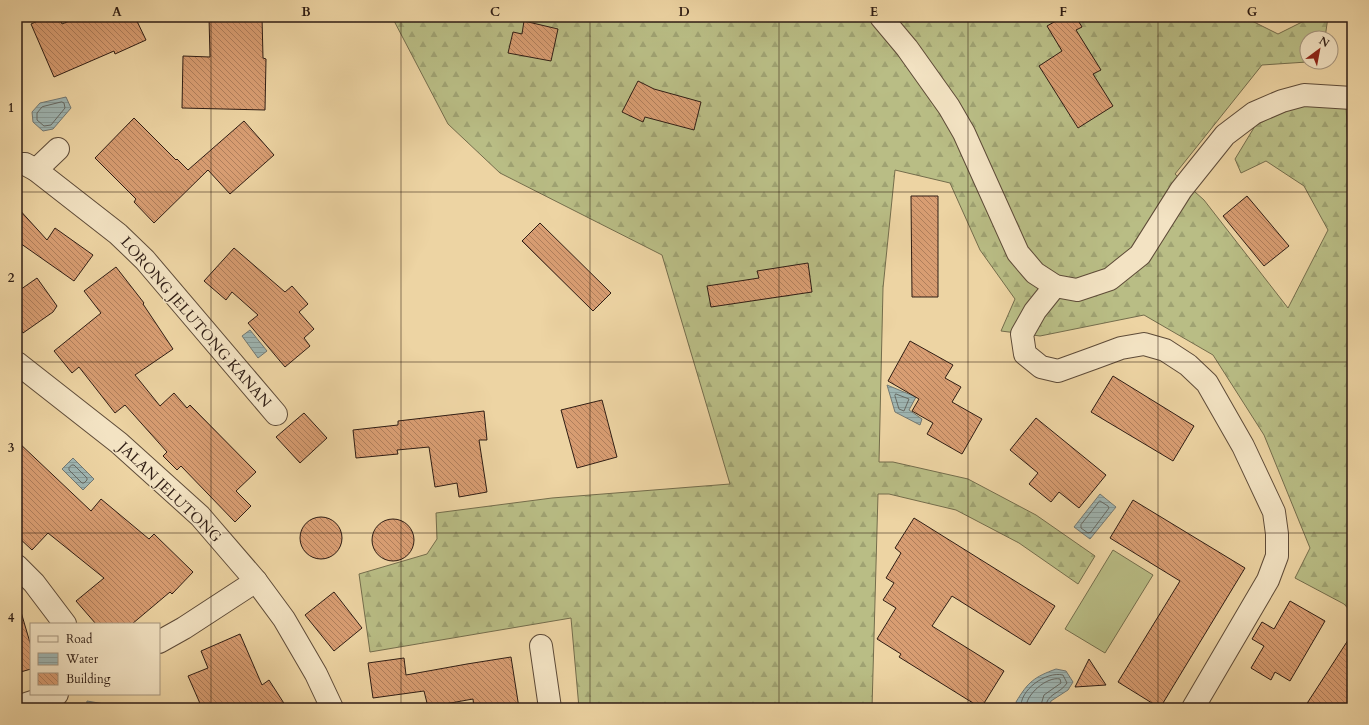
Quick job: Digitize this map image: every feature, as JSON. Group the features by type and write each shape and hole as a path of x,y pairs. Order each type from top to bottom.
{"street":[{"path":"881,17 907,48 950,107 964,133 1018,253 1035,273 1055,286 1077,290 1110,279 1140,255 1181,190 1220,141 1254,113 1282,101 1304,95 1352,98"},
{"path":"26,167 58,149"},
{"name":"LORONG JELUTONG KANAN","path":"26,167 118,234 145,260 276,414"},
{"path":"1055,286 1035,311 1022,334 1025,354 1041,367 1058,370 1120,348 1144,344 1165,350 1188,365 1207,383 1243,446 1274,512 1277,534 1277,556 1268,580 1193,708"},
{"name":"JALAN JELUTONG","path":"17,363 119,443 200,516 256,581 284,619 316,674 332,708"},
{"path":"17,566 34,583 64,623"},
{"path":"160,641 184,628 256,581"},
{"path":"541,646 550,708"},
{"path":"17,707 54,695"}],"green space":[{"path":"392,17 1244,17 1278,34 1312,17 1328,17 1326,30 1299,30 1299,63 1262,65 1175,174 1204,200 1288,308 1328,230 1304,186 1266,161 1241,173 1235,159 1255,126 1291,106 1346,104 1352,240 1352,613 1344,604 1295,578 1310,548 1264,435 1213,355 1144,315 1040,336 1001,331 1015,299 980,250 950,183 895,170 883,288 879,462 893,462 968,479 1036,515 1095,556 1078,584 1019,543 956,510 889,494 878,494 872,708 579,708 571,618 370,652 359,574 427,554 437,539 436,513 552,498 730,484 662,255 500,173 448,124"},
{"path":"1113,550 1153,575 1105,653 1065,629"}],"water":[{"path":"66,97 71,108 53,129 43,131 33,122 32,112 40,103"},
{"path":"250,330 267,351 258,358 242,336"},
{"path":"887,385 916,397 909,410 922,419 920,425 895,412"},
{"path":"73,458 94,479 83,490 62,469"},
{"path":"1100,494 1116,507 1090,539 1074,527"},
{"path":"1056,669 1066,671 1073,682 1068,690 1051,701 1048,708 1017,708 1016,702 1032,681"},
{"path":"87,701 116,706 115,708 86,708"}],"building":[{"path":"47,17 59,17 62,24 79,17 135,17 146,40 115,54 114,51 54,77 31,24"},
{"path":"209,17 262,17 263,58 266,59 265,110 182,108 183,56 210,57"},
{"path":"1063,17 1076,17 1082,27 1076,30 1101,70 1093,74 1113,106 1078,128 1039,66 1062,51 1047,26"},
{"path":"524,21 558,29 551,61 508,53 513,32 522,34"},
{"path":"638,81 654,89 701,102 694,130 645,117 643,122 622,112"},
{"path":"134,118 188,170 244,121 274,155 230,194 208,170 154,223 134,202 136,199 95,158"},
{"path":"911,196 938,196 938,297 912,297"},
{"path":"1247,196 1289,246 1264,266 1223,216"},
{"path":"17,207 47,240 55,228 93,255 74,281 17,241"},
{"path":"540,223 611,293 593,311 522,241"},
{"path":"234,248 285,292 292,286 308,304 299,312 314,329 304,338 310,346 285,367 248,323 258,315 232,292 226,300 204,281"},
{"path":"808,263 812,292 711,307 707,286 759,278 757,271"},
{"path":"116,267 144,303 143,304 173,349 135,375 160,406 174,393 187,408 190,405 256,472 236,491 251,506 235,522 181,466 177,470 163,456 167,452 125,405 115,413 79,367 72,373 54,351 101,313 84,291"},
{"path":"37,278 57,306 53,312 23,333 17,323 17,292"},
{"path":"910,341 953,365 945,378 961,387 952,402 982,419 962,454 927,434 933,423 912,411 919,399 888,381"},
{"path":"1113,376 1194,426 1173,461 1091,412"},
{"path":"602,400 617,457 577,468 561,410"},
{"path":"484,411 487,440 479,440 487,492 459,497 457,483 435,487 429,447 397,450 398,454 356,458 353,430 398,425 398,421"},
{"path":"304,413 327,438 300,463 276,437"},
{"path":"1036,418 1106,475 1079,508 1059,492 1051,502 1029,484 1038,473 1010,450"},
{"path":"17,441 91,511 101,499 149,539 154,534 193,572 172,594 170,592 133,623 95,623 76,601 104,578 48,533 32,550 17,536"},
{"path":"1133,500 1245,568 1160,708 1118,682 1180,581 1110,538"},
{"path":"317,517 325,517 333,520 339,526 342,538 339,550 333,556 325,559 317,559 309,556 303,550 300,542 300,534 303,526 309,520"},
{"path":"914,518 1055,606 1030,645 952,596 932,626 1004,671 981,708 899,657 901,654 877,639 896,608 883,600 894,583 886,578 901,553 895,548"},
{"path":"389,519 397,519 405,522 411,528 414,540 411,552 405,558 397,561 389,561 381,558 375,552 372,544 372,536 375,528 381,522"},
{"path":"334,592 362,628 334,651 305,615"},
{"path":"1290,601 1325,621 1290,681 1275,672 1271,680 1251,668 1264,646 1252,639 1262,622 1274,629"},
{"path":"17,612 21,612 30,643 30,669 17,673"},
{"path":"240,634 262,685 269,680 287,708 202,708 188,676 208,668 201,651"},
{"path":"1352,634 1352,708 1304,708 1317,688"},
{"path":"511,657 519,708 474,708 473,699 428,707 424,691 373,698 368,663 404,658 406,675"},
{"path":"1089,659 1106,685 1075,687"}]}
